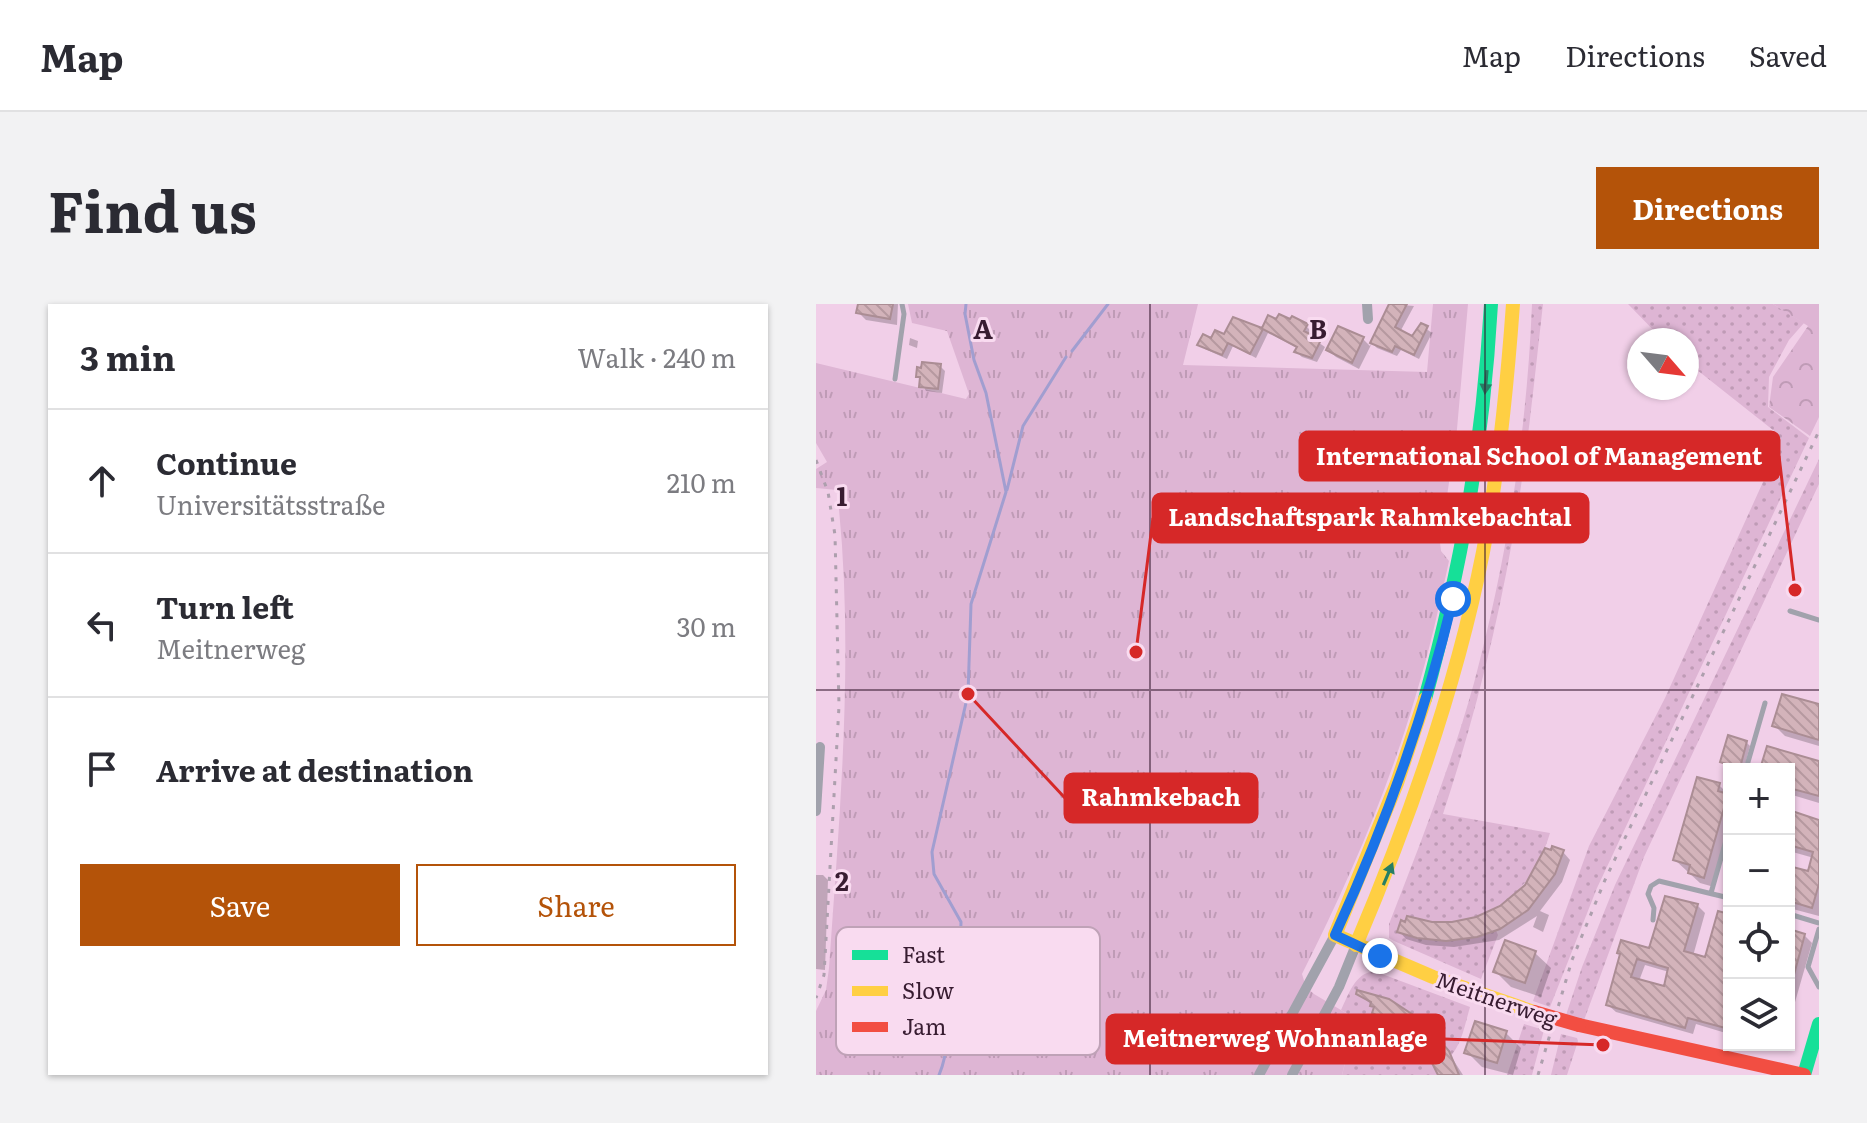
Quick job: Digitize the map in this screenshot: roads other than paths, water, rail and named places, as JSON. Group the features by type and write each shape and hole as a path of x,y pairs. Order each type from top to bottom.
{"street":[{"path":"1367,304 1368,319"},
{"path":"1259,1075 1335,935 1398,785 1425,704 1460,564 1480,441 1491,304"},
{"path":"1292,1075 1339,987 1413,808 1462,651 1484,555 1499,463 1513,304"},
{"path":"816,811 820,747"},
{"name":"Meitnerweg","path":"1335,935 1457,986 1534,1012 1688,1051 1804,1075"},
{"path":"1804,1075 1819,1024"}],"lane":[{"path":"895,379 904,314 902,304"},
{"path":"1790,611 1819,620"},
{"path":"1748,763 1765,703"},
{"path":"1711,893 1728,835"},
{"path":"1653,920 1654,908 1648,894 1655,882 1664,881 1723,896"},
{"path":"1795,916 1819,923"},
{"path":"1819,929 1808,967 1819,987"}],"waterway":[{"path":"961,927 934,874 932,852 968,694 971,604 1006,492 986,393 974,360 965,314 966,304"},
{"path":"1072,351 1108,304"},
{"path":"1007,490 1023,426 1066,357"},
{"path":"939,1075 945,1055"}],"railway":[{"path":"1538,1075 1572,960 1605,880 1819,431"},
{"path":"816,460 828,492 835,535 839,706 824,975 816,998"}],"place":[{"name":"International School of Management","path":"1795,590"},
{"name":"Landschaftspark Rahmkebachtal","path":"1136,652"},
{"name":"Rahmkebach","path":"968,694"},
{"name":"Meitnerweg Wohnanlage","path":"1603,1045"}]}
